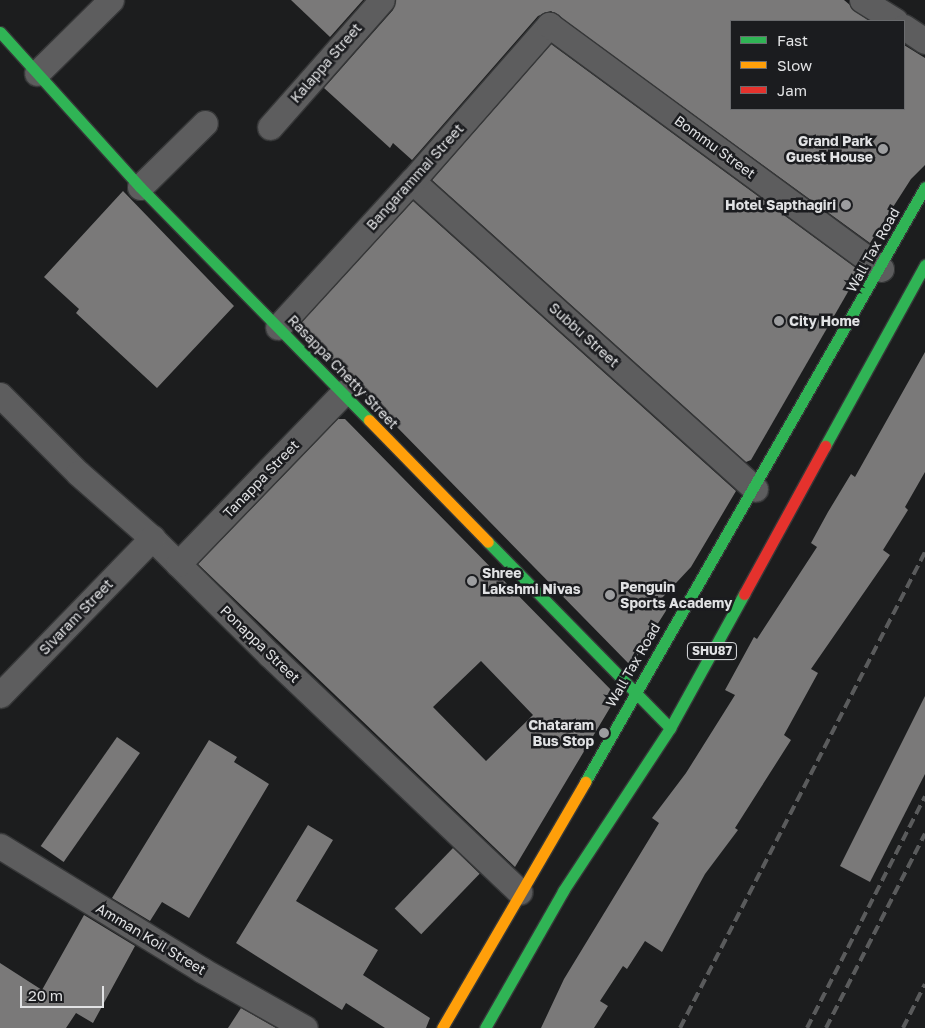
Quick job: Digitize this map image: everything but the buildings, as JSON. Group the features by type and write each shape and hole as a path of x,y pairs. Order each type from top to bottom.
{"main road":[{"name":"Rasappa Chetty Street","path":"0,32 140,187 670,728"},
{"name":"Wall Tax Road","path":"442,1028 634,692 756,489 925,188"},
{"name":"SHU87","path":"486,1028 563,891 670,728 925,266"}],"street":[{"path":"38,73 111,0"},
{"name":"Kalappa Street","path":"270,127 382,0"},
{"path":"862,0 893,20"},
{"name":"Bangarammai Street","path":"278,327 412,181 549,25"},
{"name":"Bommu Street","path":"549,25 881,269"},
{"path":"905,28 925,41"},
{"path":"140,187 205,123"},
{"name":"Subbu Street","path":"412,181 756,489"},
{"name":"Tanappa Street","path":"178,564 343,393"},
{"name":"Ponappa Street","path":"0,394 78,473 152,538 520,892"},
{"name":"Sivaram Street","path":"0,696 152,538"},
{"name":"Amman Koil Street","path":"0,846 202,970 305,1028"}],"railway":[{"path":"680,1028 925,552"},
{"path":"807,1028 925,796"},
{"path":"826,1028 925,834"},
{"path":"903,1028 925,984"}],"traffic: fast":[{"path":"0,32 140,187 369,420"},
{"path":"585,782 925,187"},
{"path":"825,446 925,265"},
{"path":"488,542 670,728"},
{"path":"485,1028 563,891 670,728 744,594"}],"traffic: slow":[{"path":"369,420 488,542"},
{"path":"442,1028 585,782"}],"traffic: jam":[{"path":"744,594 825,446"}],"place":[{"name":"Grand Park Guest House","path":"883,149"},
{"name":"Hotel Sapthagiri","path":"846,205"},
{"name":"City Home","path":"779,321"},
{"name":"Shree Lakshmi Nivas","path":"472,581"},
{"name":"Penguin Sports Academy","path":"610,595"},
{"name":"Chataram Bus Stop","path":"604,733"}]}
